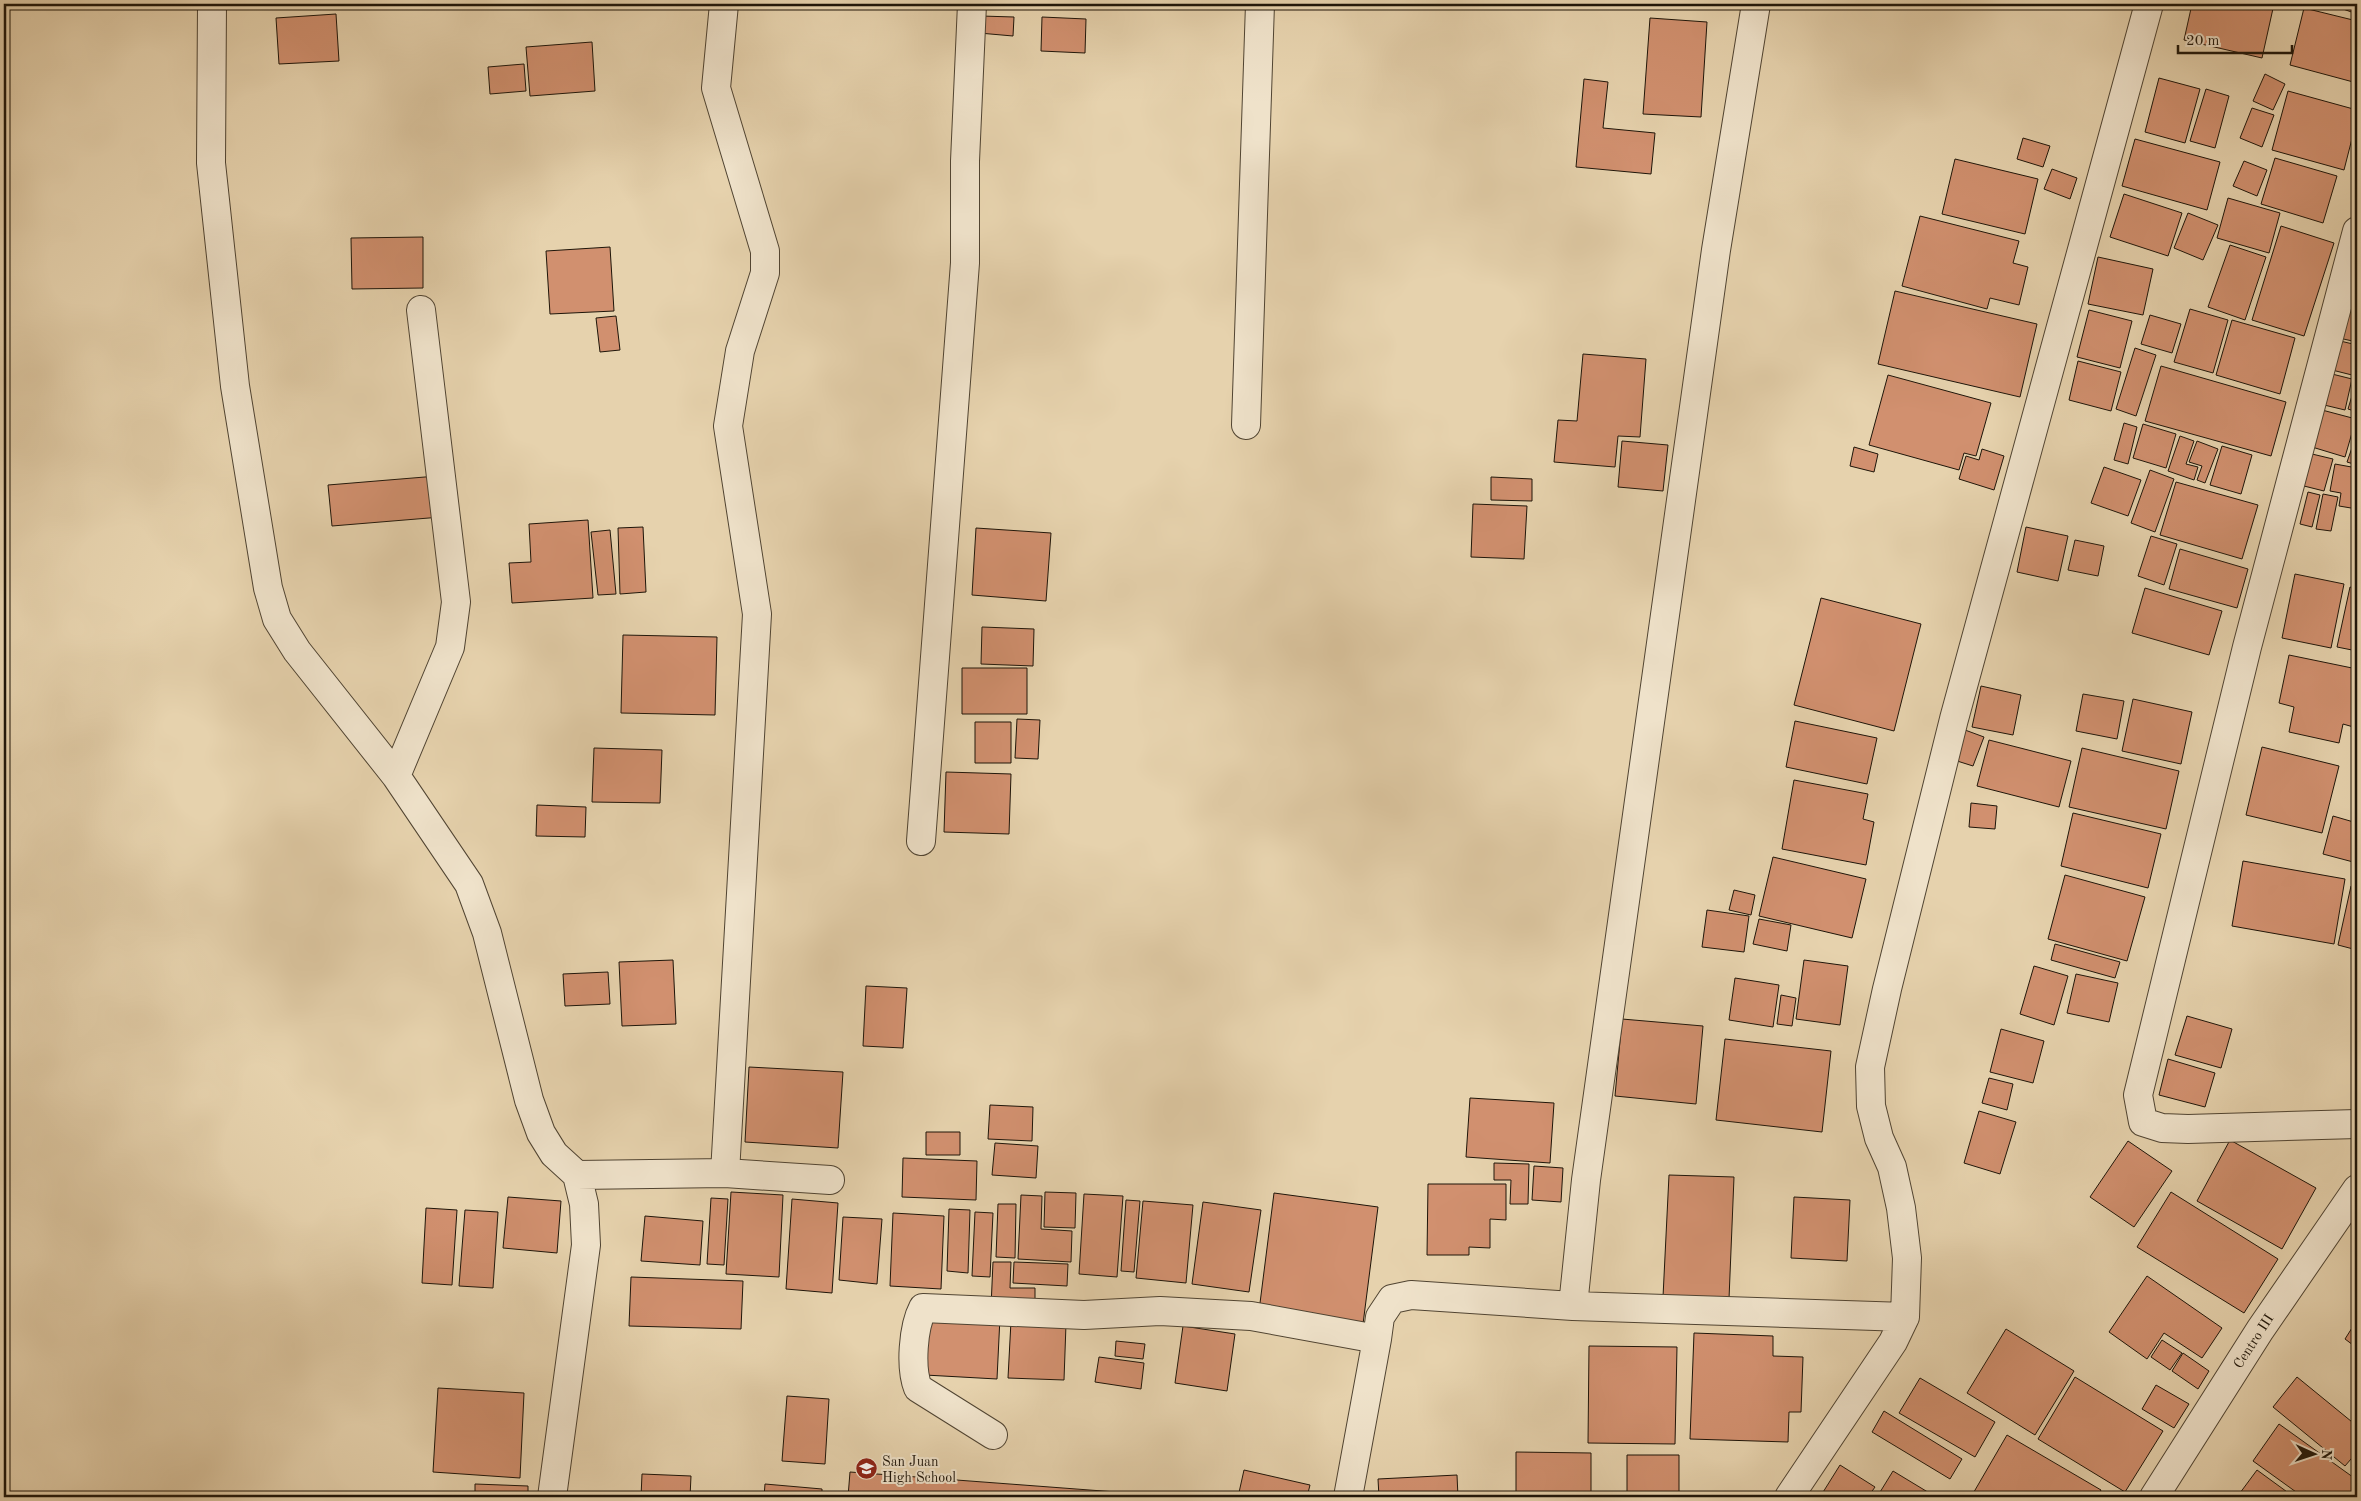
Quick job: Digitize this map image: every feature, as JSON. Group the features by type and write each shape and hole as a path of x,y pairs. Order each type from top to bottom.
{"street":[{"path":"212,4 211,163 235,386 268,588 278,619 297,651 396,776 468,884 487,933 529,1100 541,1133 554,1154 577,1175 584,1204 586,1245 552,1497"},
{"path":"724,4 716,88 765,252 765,273 740,351 728,426 757,614 725,1173"},
{"path":"921,841 966,263 965,160 972,4"},
{"path":"1246,425 1260,4"},
{"path":"1572,1306 1586,1180 1716,250 1756,4"},
{"path":"1789,1497 1893,1342 1905,1317 1906,1258 1901,1208 1892,1167 1879,1138 1871,1106 1870,1067 1886,989 1954,719 2149,4"},
{"path":"2357,231 2247,648 2138,1095 2143,1122 2162,1128 2188,1129 2357,1124"},
{"path":"396,776 450,647 456,602 422,310"},
{"path":"577,1175 725,1173 830,1180"},
{"name":"Centro III","path":"2154,1497 2260,1330 2357,1189"},
{"path":"1348,1497 1380,1317 1392,1299 1411,1295 1572,1306 1905,1317"},
{"path":"993,1436 918,1388 913,1377 917,1320 923,1308 1084,1316 1160,1311 1251,1316 1377,1339"}],"building":[{"path":"2192,4 2274,4 2262,58 2184,40"},
{"path":"2329,4 2357,4 2357,14"},
{"path":"2304,8 2357,21 2357,83 2290,65"},
{"path":"336,14 339,61 279,64 276,18"},
{"path":"981,16 1014,17 1013,36 979,33"},
{"path":"1042,17 1086,19 1085,53 1041,51"},
{"path":"1650,18 1707,22 1701,117 1643,114"},
{"path":"592,42 595,91 530,96 526,47"},
{"path":"524,64 526,91 490,94 488,67"},
{"path":"2265,74 2285,84 2273,110 2253,101"},
{"path":"2159,78 2200,89 2185,143 2145,132"},
{"path":"1584,79 1608,82 1603,128 1655,133 1651,174 1576,167"},
{"path":"2206,89 2229,96 2215,148 2190,141"},
{"path":"2288,91 2357,110 2357,119 2344,170 2272,150"},
{"path":"2252,108 2274,115 2262,147 2240,138"},
{"path":"2023,138 2050,146 2043,167 2017,159"},
{"path":"2135,139 2220,162 2207,210 2122,186"},
{"path":"2275,158 2337,176 2323,223 2261,204"},
{"path":"1955,159 2038,179 2025,234 1942,214"},
{"path":"2244,161 2267,170 2257,196 2233,186"},
{"path":"2052,169 2077,178 2070,199 2044,189"},
{"path":"2124,194 2182,213 2168,256 2110,237"},
{"path":"2228,198 2280,213 2269,253 2217,238"},
{"path":"2188,213 2218,225 2203,260 2174,248"},
{"path":"1920,216 2019,241 2013,263 2028,267 2019,305 1990,298 1987,309 1902,286"},
{"path":"2281,226 2334,243 2304,336 2252,320"},
{"path":"423,237 423,288 352,289 351,238"},
{"path":"2230,245 2266,257 2245,320 2208,307"},
{"path":"610,247 614,311 550,314 546,251"},
{"path":"2098,257 2153,269 2143,315 2088,304"},
{"path":"2352,283 2357,284 2357,342 2339,338"},
{"path":"1895,291 2037,324 2020,397 1878,364"},
{"path":"2190,309 2228,320 2213,373 2174,362"},
{"path":"2089,310 2132,321 2120,368 2077,357"},
{"path":"2150,315 2181,324 2172,353 2141,344"},
{"path":"616,316 620,350 600,352 596,318"},
{"path":"2232,320 2295,338 2280,394 2216,375"},
{"path":"2336,340 2357,345 2357,356 2352,375 2328,369"},
{"path":"2135,348 2156,355 2136,416 2116,409"},
{"path":"1583,354 1646,359 1640,437 1618,436 1615,467 1554,462 1558,420 1577,421"},
{"path":"2078,361 2121,372 2111,411 2069,400"},
{"path":"2161,366 2286,402 2271,456 2145,421"},
{"path":"2328,373 2352,379 2345,410 2320,404"},
{"path":"1888,375 1991,403 1976,456 1964,453 1959,470 1869,445"},
{"path":"2357,379 2357,412 2348,409"},
{"path":"2322,410 2356,419 2345,457 2312,447"},
{"path":"2124,423 2137,427 2128,464 2114,460"},
{"path":"2143,424 2176,434 2166,468 2133,458"},
{"path":"2180,436 2194,441 2186,464 2198,467 2194,480 2168,471"},
{"path":"1622,441 1668,445 1663,491 1618,487"},
{"path":"2197,441 2218,449 2205,483 2197,480 2202,466 2189,462"},
{"path":"2354,442 2357,443 2357,465 2347,462"},
{"path":"2222,446 2252,455 2241,494 2210,485"},
{"path":"1854,447 1878,454 1874,472 1850,466"},
{"path":"1982,449 2004,456 1994,490 1959,479 1966,456 1979,460"},
{"path":"2312,454 2333,459 2324,491 2304,486"},
{"path":"2335,464 2357,468 2357,509 2339,506 2341,493 2330,491"},
{"path":"2104,467 2141,480 2128,516 2091,503"},
{"path":"2150,470 2174,479 2155,532 2131,523"},
{"path":"437,476 441,517 332,526 328,485"},
{"path":"1491,477 1532,479 1532,501 1491,500"},
{"path":"2176,482 2258,505 2242,559 2160,535"},
{"path":"2308,492 2320,495 2312,527 2300,524"},
{"path":"2323,494 2338,497 2331,531 2316,529"},
{"path":"1473,504 1527,506 1524,559 1471,557"},
{"path":"588,520 593,598 512,603 509,563 531,562 529,524"},
{"path":"643,527 646,592 620,594 618,528"},
{"path":"2026,527 2068,536 2058,581 2017,572"},
{"path":"976,528 1051,533 1046,601 972,595"},
{"path":"610,530 616,594 598,595 591,532"},
{"path":"2151,536 2177,544 2164,585 2138,576"},
{"path":"2075,540 2104,546 2098,576 2068,570"},
{"path":"2180,549 2248,569 2237,608 2169,589"},
{"path":"2295,574 2344,584 2331,648 2282,638"},
{"path":"2350,587 2357,589 2357,651 2337,647"},
{"path":"2145,588 2222,611 2209,655 2132,633"},
{"path":"1821,598 1921,624 1894,731 1794,705"},
{"path":"982,627 1034,629 1033,666 981,664"},
{"path":"623,635 717,637 715,715 621,713"},
{"path":"2289,655 2357,669 2357,728 2343,724 2339,743 2289,732 2294,707 2279,703"},
{"path":"962,668 1027,668 1027,714 962,714"},
{"path":"1981,686 2021,695 2013,735 1972,727"},
{"path":"2083,694 2124,701 2117,739 2076,731"},
{"path":"2133,699 2192,712 2181,764 2122,751"},
{"path":"1017,719 1040,720 1038,759 1015,758"},
{"path":"1795,721 1877,738 1867,784 1786,767"},
{"path":"975,722 1011,722 1011,763 975,763"},
{"path":"1965,730 1984,737 1973,766 1954,760"},
{"path":"1989,740 2071,761 2059,807 1977,786"},
{"path":"2262,747 2339,766 2322,833 2246,815"},
{"path":"594,748 662,750 660,803 592,802"},
{"path":"2082,748 2179,771 2166,829 2069,807"},
{"path":"946,772 1011,774 1009,834 944,832"},
{"path":"1794,780 1868,794 1863,819 1874,822 1866,865 1782,849"},
{"path":"1971,803 1997,806 1995,829 1969,827"},
{"path":"537,805 586,807 585,837 536,836"},
{"path":"2073,813 2161,834 2148,888 2061,866"},
{"path":"2333,816 2357,823 2357,863 2323,854"},
{"path":"1773,857 1866,879 1852,938 1759,916"},
{"path":"2243,861 2345,879 2334,944 2232,926"},
{"path":"2065,875 2145,897 2127,961 2048,939"},
{"path":"2351,886 2357,887 2357,950 2338,945"},
{"path":"1734,890 1755,895 1751,915 1729,910"},
{"path":"1707,910 1749,916 1744,952 1702,947"},
{"path":"1759,919 1791,925 1787,951 1753,944"},
{"path":"2055,944 2120,962 2115,978 2051,960"},
{"path":"673,960 676,1024 622,1026 619,962"},
{"path":"1804,960 1848,966 1840,1025 1796,1019"},
{"path":"2034,966 2068,976 2054,1025 2020,1014"},
{"path":"608,972 610,1004 565,1006 563,974"},
{"path":"2076,974 2118,983 2109,1022 2067,1013"},
{"path":"1735,978 1779,985 1773,1027 1729,1020"},
{"path":"866,986 907,988 903,1048 863,1046"},
{"path":"1781,995 1796,998 1792,1026 1777,1024"},
{"path":"2187,1016 2232,1029 2221,1068 2175,1055"},
{"path":"1622,1019 1703,1026 1696,1104 1615,1096"},
{"path":"2001,1029 2044,1041 2033,1083 1990,1072"},
{"path":"1725,1039 1831,1051 1822,1132 1716,1120"},
{"path":"2168,1059 2215,1073 2205,1107 2159,1095"},
{"path":"749,1067 843,1072 838,1148 745,1142"},
{"path":"1989,1078 2013,1084 2007,1110 1982,1103"},
{"path":"1470,1098 1554,1103 1550,1163 1466,1157"},
{"path":"990,1105 1033,1107 1032,1141 988,1139"},
{"path":"1979,1111 2016,1122 2000,1174 1964,1163"},
{"path":"926,1132 960,1132 960,1155 926,1155"},
{"path":"2230,1140 2316,1188 2282,1249 2197,1201"},
{"path":"2128,1141 2172,1171 2134,1227 2090,1197"},
{"path":"995,1143 1038,1146 1036,1178 992,1175"},
{"path":"903,1158 977,1161 976,1200 902,1197"},
{"path":"1494,1163 1529,1164 1528,1204 1510,1204 1511,1180 1494,1180"},
{"path":"1534,1166 1563,1168 1561,1202 1532,1200"},
{"path":"1669,1175 1734,1177 1729,1299 1663,1297"},
{"path":"1428,1184 1506,1184 1506,1220 1490,1219 1490,1248 1469,1247 1469,1255 1427,1255"},
{"path":"731,1192 783,1195 779,1277 726,1274"},
{"path":"1045,1192 1076,1193 1075,1228 1044,1227"},
{"path":"2171,1192 2278,1259 2244,1313 2137,1247"},
{"path":"1274,1193 1378,1207 1363,1324 1259,1311"},
{"path":"1084,1194 1123,1196 1117,1277 1079,1274"},
{"path":"1021,1195 1042,1196 1041,1229 1072,1231 1071,1262 1018,1259"},
{"path":"508,1197 561,1201 557,1253 503,1248"},
{"path":"1794,1197 1850,1200 1847,1261 1791,1258"},
{"path":"711,1198 728,1199 724,1265 707,1264"},
{"path":"792,1199 838,1203 832,1293 786,1289"},
{"path":"1126,1200 1140,1201 1134,1272 1121,1271"},
{"path":"1143,1201 1193,1205 1186,1283 1136,1278"},
{"path":"1203,1202 1261,1210 1249,1292 1192,1284"},
{"path":"998,1204 1016,1204 1015,1258 996,1257"},
{"path":"426,1208 457,1210 452,1285 422,1283"},
{"path":"949,1209 970,1210 968,1273 947,1271"},
{"path":"465,1210 498,1212 493,1288 459,1286"},
{"path":"975,1212 993,1213 990,1277 972,1276"},
{"path":"893,1213 944,1216 941,1289 890,1286"},
{"path":"645,1216 703,1221 700,1265 641,1261"},
{"path":"843,1217 882,1219 877,1284 839,1280"},
{"path":"993,1262 1011,1262 1010,1288 1035,1288 1035,1309 991,1307"},
{"path":"1014,1262 1068,1264 1067,1286 1013,1283"},
{"path":"2147,1276 2222,1328 2202,1358 2164,1333 2147,1359 2109,1332"},
{"path":"631,1277 743,1281 741,1329 629,1326"},
{"path":"928,1313 1000,1317 997,1379 925,1375"},
{"path":"2357,1320 2357,1348 2345,1339"},
{"path":"1011,1321 1066,1324 1064,1380 1008,1378"},
{"path":"1183,1326 1235,1334 1227,1391 1175,1383"},
{"path":"2006,1329 2074,1371 2035,1435 1967,1393"},
{"path":"1694,1333 1773,1336 1773,1356 1803,1357 1801,1412 1789,1412 1788,1442 1690,1439"},
{"path":"2162,1340 2182,1353 2170,1370 2151,1357"},
{"path":"1116,1341 1145,1344 1143,1359 1115,1356"},
{"path":"1589,1346 1677,1347 1675,1444 1588,1443"},
{"path":"2183,1353 2209,1371 2198,1389 2172,1371"},
{"path":"1099,1357 1144,1363 1141,1389 1095,1382"},
{"path":"2075,1377 2163,1431 2125,1492 2038,1439"},
{"path":"2297,1377 2357,1426 2357,1452 2345,1466 2273,1407"},
{"path":"1920,1378 1995,1422 1975,1457 1899,1413"},
{"path":"2156,1385 2189,1404 2174,1428 2142,1409"},
{"path":"438,1388 524,1393 520,1478 433,1472"},
{"path":"787,1396 829,1399 825,1464 782,1461"},
{"path":"1884,1411 1962,1459 1950,1479 1872,1432"},
{"path":"2279,1424 2357,1480 2357,1487 2350,1497 2303,1497 2253,1461"},
{"path":"2007,1435 2101,1490 2097,1497 1971,1497"},
{"path":"1516,1452 1591,1453 1591,1497 1516,1497"},
{"path":"1627,1455 1679,1455 1679,1497 1627,1497"},
{"path":"1840,1465 1875,1487 1868,1497 1820,1497"},
{"path":"1244,1470 1310,1485 1307,1497 1238,1497"},
{"path":"2257,1470 2294,1497 2237,1497"},
{"path":"1893,1471 1931,1494 1929,1497 1877,1497"},
{"path":"850,1472 1116,1492 1115,1497 848,1497"},
{"path":"642,1474 691,1476 690,1497 641,1497"},
{"path":"1457,1475 1458,1497 1379,1497 1378,1479"},
{"path":"475,1484 528,1486 528,1497 475,1497"},
{"path":"765,1484 822,1489 822,1497 764,1497"}],"place":[{"name":"San Juan High School","path":"866,1469"}]}
